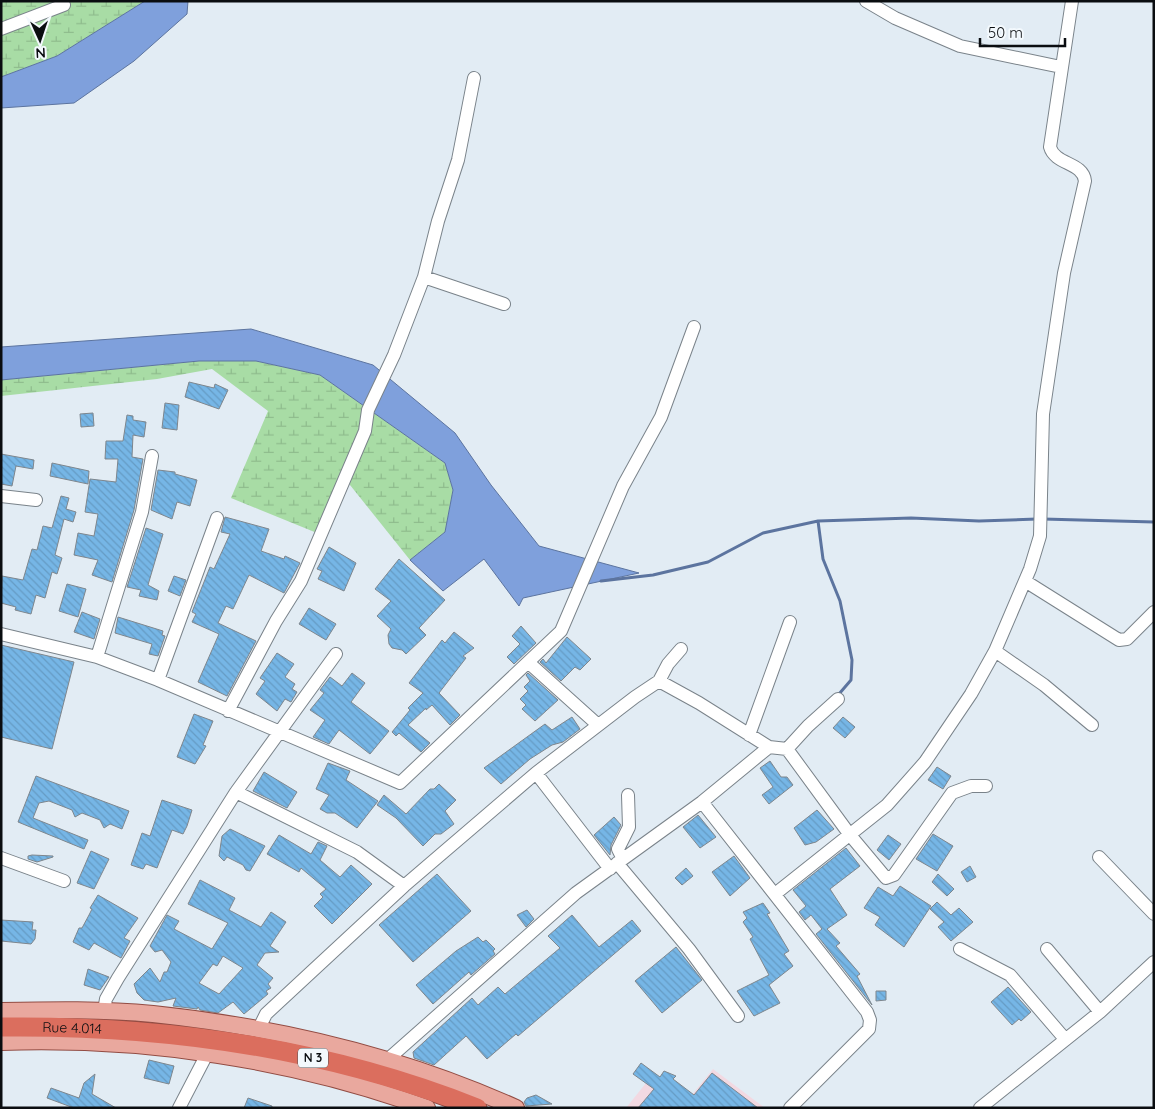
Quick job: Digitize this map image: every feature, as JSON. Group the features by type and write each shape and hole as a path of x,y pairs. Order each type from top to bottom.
{"highway":[{"name":"Rue 4.014","path":"1,1027 144,1030 255,1044 366,1070 477,1108"}],"main road":[{"path":"1,1011 104,1011 154,1014 258,1030 322,1043 386,1061 482,1093 516,1108"},
{"path":"1,1042 48,1040 158,1047 207,1054 278,1065 391,1095 427,1108"}],"street":[{"path":"866,1 895,18 960,46 1061,67"},
{"path":"776,894 887,805 925,762 971,694 995,651 1025,581 1040,536 1043,495 1043,414 1064,273 1085,181 1085,174 1081,170 1054,156 1050,147 1072,1"},
{"path":"1,29 64,5"},
{"path":"228,711 276,621 301,581 365,431 368,410 394,355 424,277 438,220 458,160 474,78"},
{"path":"424,277 504,304"},
{"path":"1,634 97,656 400,783 560,632 592,554 623,486 661,417 694,327"},
{"path":"97,656 142,512 152,456"},
{"path":"1,496 36,500"},
{"path":"158,680 217,518"},
{"path":"1025,581 1119,640 1127,639 1154,612"},
{"path":"749,735 790,622"},
{"path":"258,1030 266,1014 404,886 536,773 659,681 668,664 682,649"},
{"path":"995,651 1044,685 1092,725"},
{"path":"104,1011 106,999 118,978 236,792 336,654"},
{"path":"529,663 598,725"},
{"path":"659,681 700,703 768,748 787,749"},
{"path":"787,749 808,726 838,699"},
{"path":"386,1061 576,893 702,802 768,748"},
{"path":"787,749 850,835 886,878 891,877 952,793 970,786 986,786"},
{"path":"536,773 689,949 738,1016"},
{"path":"236,792 357,852 404,886"},
{"path":"617,864 618,849 629,827 628,795"},
{"path":"702,802 867,1012 870,1020 869,1029 790,1108"},
{"path":"1099,857 1154,914"},
{"path":"1,858 64,881"},
{"path":"960,949 1010,975 1066,1039"},
{"path":"1047,949 1100,1012"},
{"path":"980,1108 1100,1012 1154,962"},
{"path":"179,1108 207,1054"}],"shaded area":[{"path":"713,1069 765,1108 626,1108 654,1073 687,1101"}],"green space":[{"path":"1,1 145,1 57,56 1,77"},
{"path":"199,361 256,361 320,375 445,463 453,490 445,532 410,560 346,480 317,533 231,498 268,411 212,369 157,379 1,396 1,380"}],"water":[{"path":"145,1 188,1 187,14 134,61 74,103 1,108 1,77 57,56"},
{"path":"251,329 373,365 455,433 491,485 539,546 639,573 523,598 519,606 484,559 443,591 410,560 445,532 453,490 445,463 320,375 256,361 199,361 1,380 1,347"}],"building":[{"path":"189,382 214,388 215,384 228,390 219,409 185,397"},
{"path":"165,403 179,405 177,430 162,428"},
{"path":"93,413 94,426 81,427 80,414"},
{"path":"127,415 133,416 133,420 146,422 144,437 133,435 132,457 143,459 134,510 112,582 92,575 98,560 74,555 78,533 94,536 98,514 85,512 90,479 116,482 118,459 105,459 106,441 123,441"},
{"path":"1,454 34,460 33,469 16,466 12,486 1,484"},
{"path":"52,463 89,471 88,484 50,476"},
{"path":"158,470 175,472 175,474 197,480 190,506 177,502 172,519 151,510"},
{"path":"61,496 69,498 66,509 76,512 73,522 64,519 55,555 62,558 57,574 52,572 45,598 36,595 31,614 15,610 16,607 1,603 2,576 23,580 32,549 37,550 43,526 52,528"},
{"path":"225,517 269,529 261,551 284,559 285,556 300,563 284,593 249,575 233,609 226,606 218,623 256,641 227,696 198,682 219,634 192,622 196,614 192,612 210,567 214,569 230,534 221,532"},
{"path":"146,528 163,534 148,585 159,591 157,600 139,596 141,590 127,587"},
{"path":"329,547 356,563 344,591 318,579 322,571 317,569"},
{"path":"399,559 445,600 419,628 426,635 406,654 402,650 392,648 389,644 388,635 391,629 377,616 391,601 375,589"},
{"path":"174,576 186,580 180,596 168,591"},
{"path":"67,584 86,589 78,617 59,611"},
{"path":"309,608 336,624 326,640 299,624"},
{"path":"82,612 100,619 94,639 74,632"},
{"path":"118,617 163,631 162,635 165,636 158,656 149,654 152,644 115,633"},
{"path":"521,626 536,643 514,664 507,657 520,644 512,636"},
{"path":"454,632 474,648 463,656 466,658 439,693 460,715 450,725 432,705 426,710 426,708 408,725 430,743 421,752 399,733 396,736 392,732 410,710 408,708 423,693 409,683 442,640 445,643"},
{"path":"567,637 591,659 580,670 575,667 561,681 540,662 543,659 546,663"},
{"path":"1,645 74,662 52,749 1,737"},
{"path":"277,653 294,664 285,677 295,684 292,689 297,692 291,702 285,699 277,711 256,694 265,681 260,678"},
{"path":"352,673 365,683 351,702 389,731 370,754 339,730 329,744 313,737 325,720 310,710 324,693 320,690 330,677 342,686"},
{"path":"528,673 558,700 535,721 522,709 526,705 520,699 528,691 524,687 530,681 526,675"},
{"path":"194,714 213,721 203,745 206,746 195,764 177,757"},
{"path":"572,717 580,729 563,742 552,745 530,759 501,784 484,768 545,724 552,730"},
{"path":"843,717 855,727 845,738 833,728"},
{"path":"770,761 781,777 787,777 793,785 769,804 762,795 773,787 760,768"},
{"path":"328,763 350,771 346,780 378,801 357,828 335,813 327,813 320,809 329,795 316,789"},
{"path":"937,767 951,776 943,789 928,780"},
{"path":"264,772 297,792 287,808 253,791"},
{"path":"36,776 129,811 122,829 110,824 104,828 100,820 82,813 75,817 72,810 49,801 39,803 33,818 88,840 84,849 18,822"},
{"path":"439,784 456,800 445,811 454,824 441,834 435,834 423,846 396,818 377,805 384,795 406,814 430,789 434,789"},
{"path":"162,800 192,810 187,826 183,834 172,830 157,868 146,864 143,869 131,865 142,833 150,836"},
{"path":"817,810 834,829 816,842 805,845 794,828"},
{"path":"698,815 716,837 700,848 683,827"},
{"path":"614,817 621,825 611,845 610,855 594,835"},
{"path":"230,829 265,846 250,871 227,857 224,861 219,856 222,836"},
{"path":"933,834 953,846 937,871 916,859"},
{"path":"279,835 311,854 318,842 327,846 320,860 340,877 351,865 372,884 332,924 314,906 323,897 320,894 326,889 301,868 299,872 267,854"},
{"path":"888,835 901,844 889,860 877,850"},
{"path":"846,848 860,866 830,889 847,915 827,929 840,943 836,946 860,974 857,976 872,1005 816,934 822,929 811,915 805,920 799,912 806,906 793,890"},
{"path":"91,851 109,859 94,889 77,883"},
{"path":"28,856 53,857 37,862 28,859"},
{"path":"734,856 750,878 730,896 712,872"},
{"path":"970,866 976,877 967,882 961,872"},
{"path":"686,868 693,876 682,885 675,878"},
{"path":"437,874 471,911 413,962 379,925"},
{"path":"938,874 954,889 947,896 932,882"},
{"path":"200,880 235,898 229,910 261,927 271,912 286,922 270,946 279,952 265,953 257,965 273,978 268,984 271,988 266,991 268,994 244,1014 233,1002 218,1013 200,1010 198,1007 197,1009 173,1006 176,998 158,1002 144,1000 137,993 134,984 150,968 160,982 171,962 162,950 155,952 150,946 167,915 179,921 174,929 212,949 228,923 188,904","holes":["223,956 243,968 219,994 199,983 213,964 217,966"]},
{"path":"900,886 931,906 904,947 875,925 880,917 864,908 878,887 893,896"},
{"path":"98,895 138,918 124,938 130,941 121,958 94,943 89,950 73,942"},
{"path":"937,902 951,915 959,908 973,922 951,941 938,927 944,922 930,909"},
{"path":"763,903 770,913 767,914 789,951 784,954 793,966 769,985 780,1003 754,1016 737,991 769,975 750,939 753,937 743,922 747,918 743,912"},
{"path":"527,910 534,919 526,927 517,915"},
{"path":"572,915 599,947 632,920 641,931 518,1036 516,1034 487,1059 466,1036 434,1065 414,1058 413,1052 472,998 478,1005 498,987 505,994 560,948 548,936"},
{"path":"1,920 33,922 32,930 36,930 35,939 31,944 1,941"},
{"path":"478,937 483,942 486,940 495,949 493,951 495,954 471,975 469,972 433,1004 416,985 456,951"},
{"path":"676,947 702,980 662,1013 635,981"},
{"path":"88,969 109,977 100,990 84,985"},
{"path":"1008,987 1031,1012 1021,1021 1019,1019 1012,1025 991,1002"},
{"path":"876,991 886,991 886,1000 876,1001"},
{"path":"149,1060 174,1066 169,1084 144,1078"},
{"path":"641,1063 660,1077 664,1071 676,1076 673,1079 694,1095 712,1073 758,1108 638,1108 654,1089 633,1074"},
{"path":"95,1074 92,1094 116,1108 74,1108 47,1098 51,1088 79,1098 84,1083"},
{"path":"536,1095 552,1104 526,1106 524,1102 527,1098"},
{"path":"248,1098 272,1106 272,1108 244,1108"}],"waterway":[{"path":"601,581 653,575 708,562 763,533 818,521 911,518 979,521 1037,519"},
{"path":"1043,519 1154,522"},
{"path":"818,521 823,559 840,601 852,660 851,680 839,694"}]}
